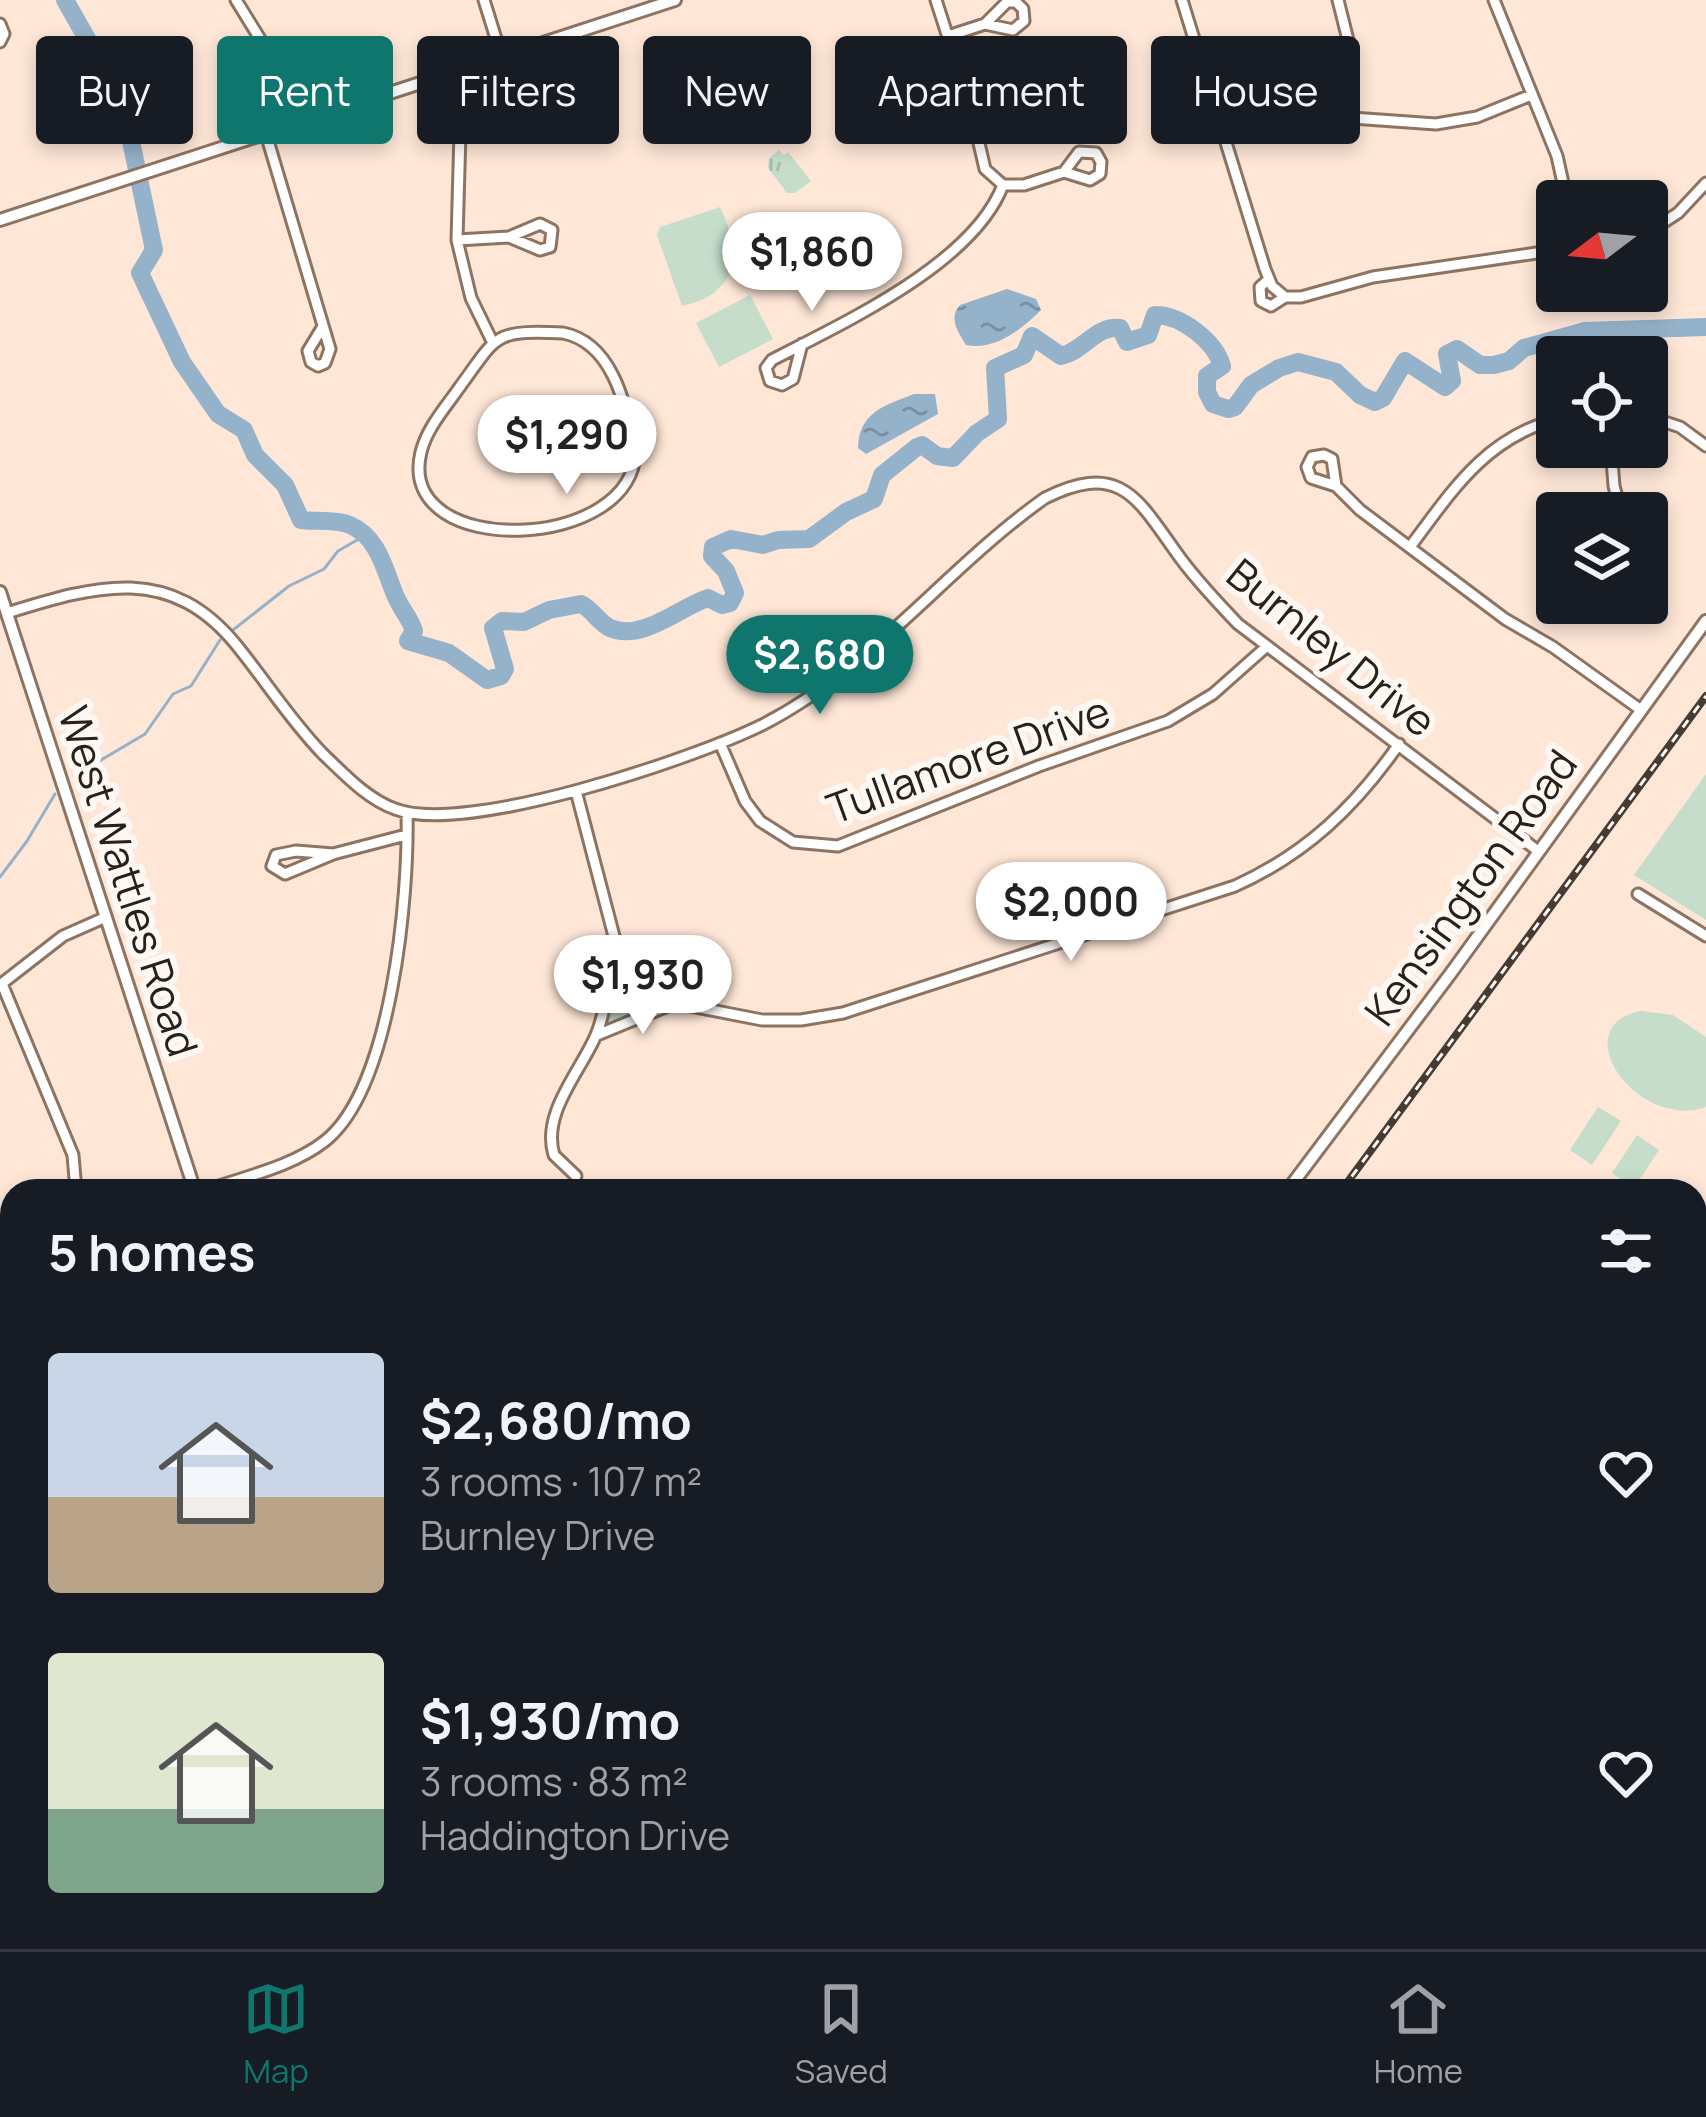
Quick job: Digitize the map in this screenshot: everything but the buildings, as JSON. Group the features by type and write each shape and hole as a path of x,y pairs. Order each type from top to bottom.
{"street":[{"path":"236,0 258,36"},
{"path":"484,0 495,36"},
{"path":"633,0 638,14"},
{"path":"570,36 675,0"},
{"path":"936,0 948,36 986,24"},
{"path":"1182,0 1193,36"},
{"path":"1337,0 1347,36"},
{"path":"1494,0 1562,180"},
{"path":"0,24 4,34 0,42"},
{"path":"1360,119 1436,124 1477,117 1531,95"},
{"path":"0,220 235,144"},
{"path":"269,144 322,328"},
{"path":"460,144 457,240 475,308 492,341"},
{"path":"977,144 988,173 1003,185 1024,185 1064,172"},
{"path":"1226,144 1269,279 1285,297"},
{"path":"1668,219 1706,183"},
{"path":"802,344 793,379 773,384 767,364 802,344 916,280 986,215 1003,185"},
{"path":"457,240 509,237"},
{"path":"1269,279 1260,287 1261,301 1271,306 1285,297 1373,277 1536,253"},
{"path":"517,333 563,334 583,338 598,351 624,409 636,454 630,479 609,502 546,527 508,532 470,525 433,501 419,472 424,442 492,341 517,333"},
{"path":"1668,423 1706,446"},
{"path":"1410,548 1477,461 1506,439 1536,427"},
{"name":"Burnley Drive","path":"406,813 472,810 576,791 760,726 833,682 1046,498 1083,484 1111,483 1134,496 1206,590 1266,647 1538,851"},
{"path":"1336,486 1349,502 1516,626 1553,646 1641,710"},
{"path":"7,614 107,587 144,587 178,598 222,628 282,708 336,766 376,800 406,813 401,927 389,996 366,1076 348,1114 317,1147 235,1179"},
{"name":"West Wattles Road","path":"0,592 191,1179"},
{"name":"Kensington Road","path":"1296,1179 1706,621"},
{"name":"Tullamore Drive","path":"720,743 745,801 760,821 793,842 838,846 1168,722 1214,694 1266,647"},
{"path":"576,791 616,944 675,1004 762,1020 832,1016 1234,886 1312,842 1360,797 1400,744"},
{"path":"333,854 287,851 276,855 272,866 285,874 333,854 406,835"},
{"path":"1638,894 1706,936"},
{"path":"75,1179 73,1155 1,984 63,936 106,916"},
{"path":"576,1176 554,1155 551,1135 573,1076 596,1034 616,944"},
{"path":"596,1034 675,1004"}],"green space":[{"path":"779,150 784,155 788,152 811,181 795,193 787,193 768,168 769,158"},
{"path":"720,207 732,240 731,269 716,292 682,306 657,235 660,227"},
{"path":"771,224 819,254 818,274 804,282 789,276 774,284 766,273 758,276 751,265 766,254 757,238"},
{"path":"750,295 773,339 719,367 696,323"},
{"path":"1706,774 1706,920 1634,875"},
{"path":"617,957 665,999 608,1024 604,1023"},
{"path":"1641,1011 1673,1015 1706,1037 1706,1107 1680,1110 1656,1104 1618,1074 1609,1054 1609,1036 1619,1020"},
{"path":"1598,1107 1621,1121 1592,1165 1570,1150"},
{"path":"1637,1135 1659,1150 1640,1179 1621,1179 1612,1173"}],"water":[{"path":"1007,289 1036,299 1041,310 997,342 966,345 957,330 956,310"},
{"path":"914,394 935,394 938,414 866,454 858,448 868,418"}],"waterway":[{"path":"65,0 128,127 154,250 140,273 182,362 218,414 244,430 255,455 285,485 301,520 344,523 368,538 414,631 408,641 449,653 487,680 501,676 505,669 493,628 502,621 524,622 549,610 581,604 610,628 635,630 708,598 722,605 730,603 735,593 726,571 712,556 713,547 731,539 763,545 809,539 846,512 874,499 882,475 917,447 953,458 998,419 995,368 1024,355 1032,336 1061,356 1104,330 1120,328 1127,342 1148,335 1155,315 1175,319 1205,339 1218,357 1222,366 1207,376 1207,392 1213,404 1228,409 1235,407 1251,385 1298,362 1336,372 1375,402 1383,398 1405,361 1445,387 1452,381 1447,354 1457,349 1480,365 1494,365 1509,361 1524,348 1585,331 1706,327"},
{"path":"233,630 364,536"},
{"path":"74,776 145,734 173,694 191,686 220,640"},
{"path":"0,877 55,794"}],"railway":[{"path":"1350,1179 1706,696"}]}
